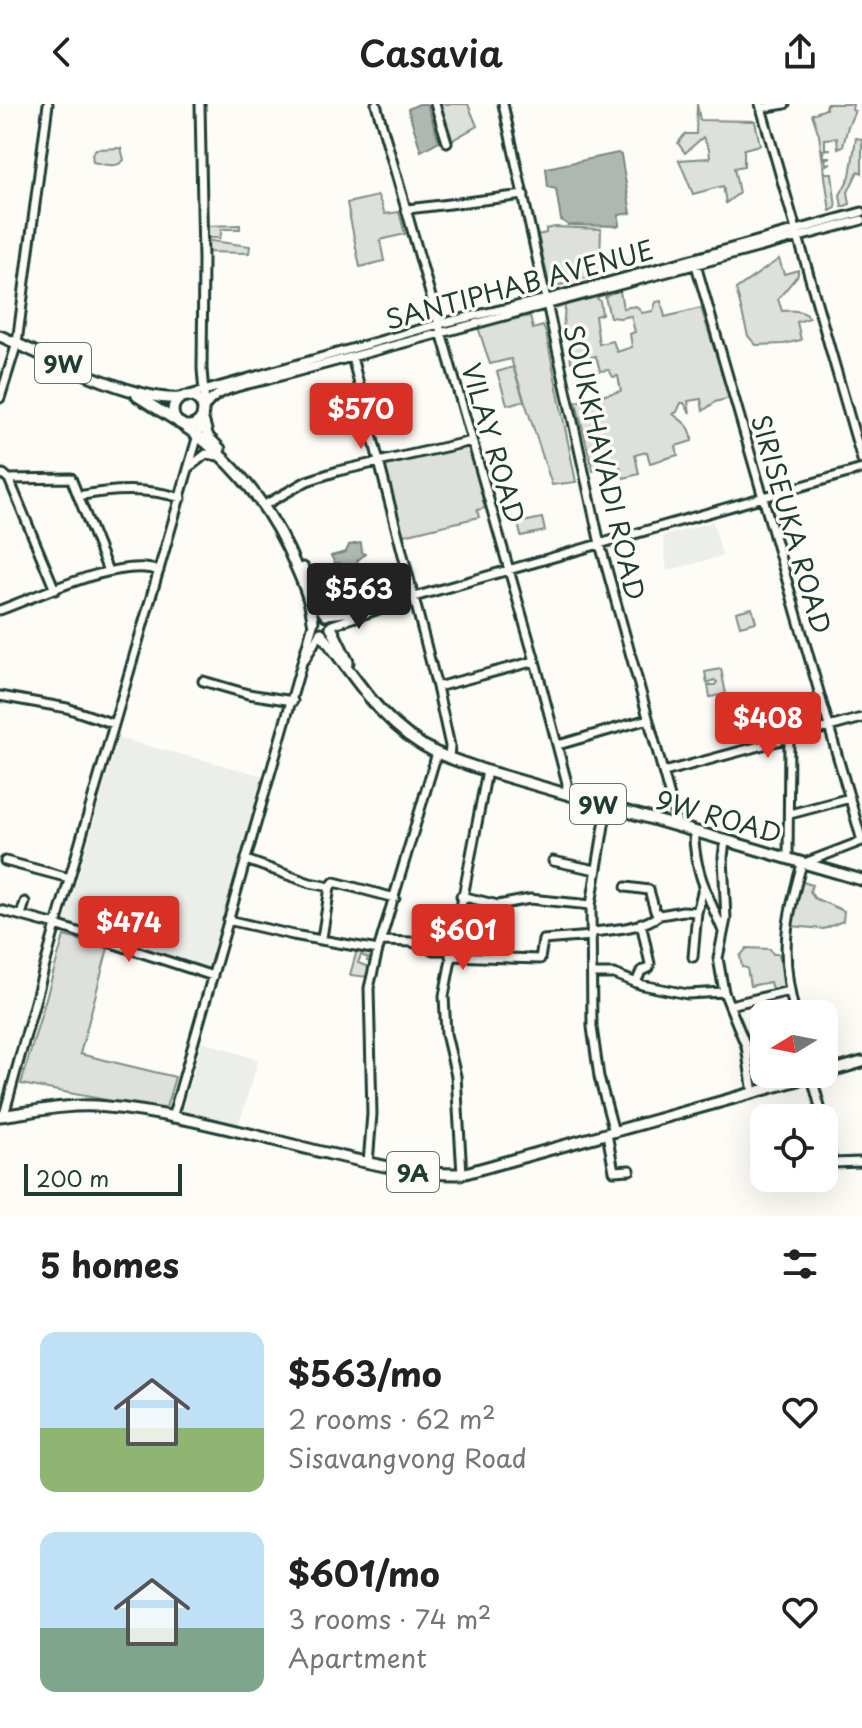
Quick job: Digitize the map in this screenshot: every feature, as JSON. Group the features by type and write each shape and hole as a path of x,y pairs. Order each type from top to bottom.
{"main road":[{"name":"9W ROAD","path":"0,336 127,390 160,399 183,397 198,400 208,437 268,503 289,536 319,606 329,620 358,683"},
{"name":"9W ROAD","path":"127,390 199,438 237,469 265,506 284,539 309,597 313,622"},
{"path":"183,397 173,409 178,423 192,425 203,414"},
{"path":"320,614 329,620 328,631 320,633 315,630 313,622 320,614"},
{"name":"9W ROAD","path":"320,633 391,723 437,753 607,807 862,880"},
{"name":"9A","path":"838,1068 862,1062"},
{"name":"9A","path":"2,1116 92,1106 172,1118 397,1170 437,1175 462,1174 770,1088"}],"street":[{"path":"0,398 17,343 48,104"},
{"path":"2,1116 199,438 205,391 202,369 200,104"},
{"name":"VILAY ROAD","path":"376,104 535,661 567,783 566,794"},
{"path":"435,104 447,142"},
{"name":"SOUKKHAVADI ROAD","path":"503,104 600,544 678,826"},
{"path":"785,104 760,106 862,460"},
{"path":"408,209 524,195"},
{"name":"SANTIPHAB AVENUE","path":"183,397 439,324 548,302 696,265 862,212"},
{"name":"SANTIPHAB AVENUE","path":"203,414 220,394 798,234 862,220"},
{"name":"SIRISEUKA ROAD","path":"696,265 862,841"},
{"path":"352,357 437,687 450,746 449,758"},
{"path":"268,503 307,481 338,471 472,441"},
{"path":"190,466 206,454 220,456"},
{"path":"329,620 765,499 862,469"},
{"path":"55,590 3,474 71,478 108,571"},
{"path":"78,496 144,490 181,498"},
{"path":"0,610 108,571 141,567 159,571"},
{"path":"172,1118 306,657 313,622"},
{"path":"306,657 320,633"},
{"path":"306,657 322,648 334,650"},
{"path":"437,687 535,661"},
{"path":"203,681 248,694 293,701"},
{"path":"0,696 67,708 114,724"},
{"path":"664,772 862,718"},
{"path":"558,745 648,719"},
{"path":"788,859 789,740"},
{"path":"368,1163 372,1114 369,988 437,753"},
{"path":"462,1174 456,1076 444,1012 445,980 487,771"},
{"path":"790,814 850,798"},
{"path":"607,807 591,905 593,1051 610,1133 614,1171 630,1170"},
{"path":"694,831 694,852 722,929"},
{"path":"725,841 726,919 718,958 724,992 746,1046 753,1093"},
{"path":"791,1000 785,958 786,934 802,864 862,841"},
{"path":"246,860 310,883 330,887 338,883 395,898"},
{"path":"5,861 69,878"},
{"path":"553,861 596,870"},
{"path":"693,957 697,912 704,885"},
{"path":"322,938 330,887"},
{"path":"626,887 649,890 659,915"},
{"path":"461,896 498,905 530,899 591,905"},
{"path":"21,915 25,902"},
{"path":"0,910 213,976"},
{"path":"382,941 412,942 451,953 540,959 543,940 592,934 641,923 659,915 697,912"},
{"path":"228,920 378,950"},
{"path":"636,983 641,971 649,968 650,964 641,923"},
{"path":"592,974 614,974 636,983 687,994 724,992"},
{"path":"730,1005 789,991"},
{"path":"838,1163 862,1162"}],"shaded area":[{"path":"427,104 439,141 421,151 408,109"},
{"path":"437,104 468,104 477,126 449,142"},
{"path":"697,104 700,120 755,121 760,145 744,149 744,166 734,168 739,193 726,203 723,186 693,194 679,160 710,158 703,137 685,153 678,143 685,134 696,134"},
{"path":"826,104 853,104 852,110 855,111 843,146 838,148 837,138 825,139 825,149 831,149 823,150 824,157 831,157 825,159 826,164 831,163 824,166 825,173 832,173 836,208 830,211 819,135 812,114 826,109"},
{"path":"856,138 862,139 862,173 858,171 848,192 850,204 842,207 840,195 850,176"},
{"path":"121,148 124,160 121,163 93,162 92,154 96,149"},
{"path":"618,153 621,155 631,213 619,215 619,226 568,225 561,220 556,189 548,187 546,168"},
{"path":"378,196 385,214 399,212 405,234 380,240 384,261 360,267 347,203"},
{"path":"240,225 240,229 222,229 220,238 204,238 204,226"},
{"path":"555,227 601,229 600,260 603,273 550,288 538,235"},
{"path":"204,240 250,246 249,253 204,252"},
{"path":"779,259 784,274 798,270 798,275 778,299 782,311 801,312 810,318 797,322 801,340 756,345 748,336 736,289"},
{"path":"620,291 623,308 636,306 642,313 653,311 656,302 661,301 665,317 701,308 730,398 715,402 703,411 701,399 688,401 690,413 681,403 673,414 689,428 692,441 676,446 678,455 650,463 647,452 635,455 639,474 624,478 619,464 593,471 576,402 621,391 618,376 613,377 609,370 600,371 596,356 571,362 569,343 563,330 565,305 596,297 600,301 602,314 595,316 599,344 613,341 617,352 632,347 630,334 635,332 631,316 610,317 605,297"},
{"path":"530,316 533,329 543,326 546,333 576,482 552,485 511,359 490,364 478,327"},
{"path":"513,367 524,401 511,405 507,404 497,372"},
{"path":"469,445 485,508 477,510 479,517 400,536 383,467"},
{"path":"542,518 545,531 521,536 518,523"},
{"path":"713,522 722,556 667,571 663,536"},
{"path":"361,543 365,554 357,561 359,572 344,575 340,563 335,563 331,556 346,552 349,545"},
{"path":"752,608 756,622 740,626 736,612"},
{"path":"721,669 726,694 710,697 708,685 717,682 707,683 705,672"},
{"path":"118,738 264,776 208,971 64,925"},
{"path":"800,881 812,885 810,891 814,898 844,911 843,921 824,929 791,926"},
{"path":"64,936 108,948 80,1054 175,1077 165,1111 21,1084"},
{"path":"747,948 770,949 773,954 779,954 785,989 773,994 770,982 750,986 747,968 742,967 740,956"},
{"path":"357,950 374,955 371,962 361,955 358,963 369,967 368,977 350,975"},
{"path":"202,1041 258,1060 238,1127 181,1115"}]}
